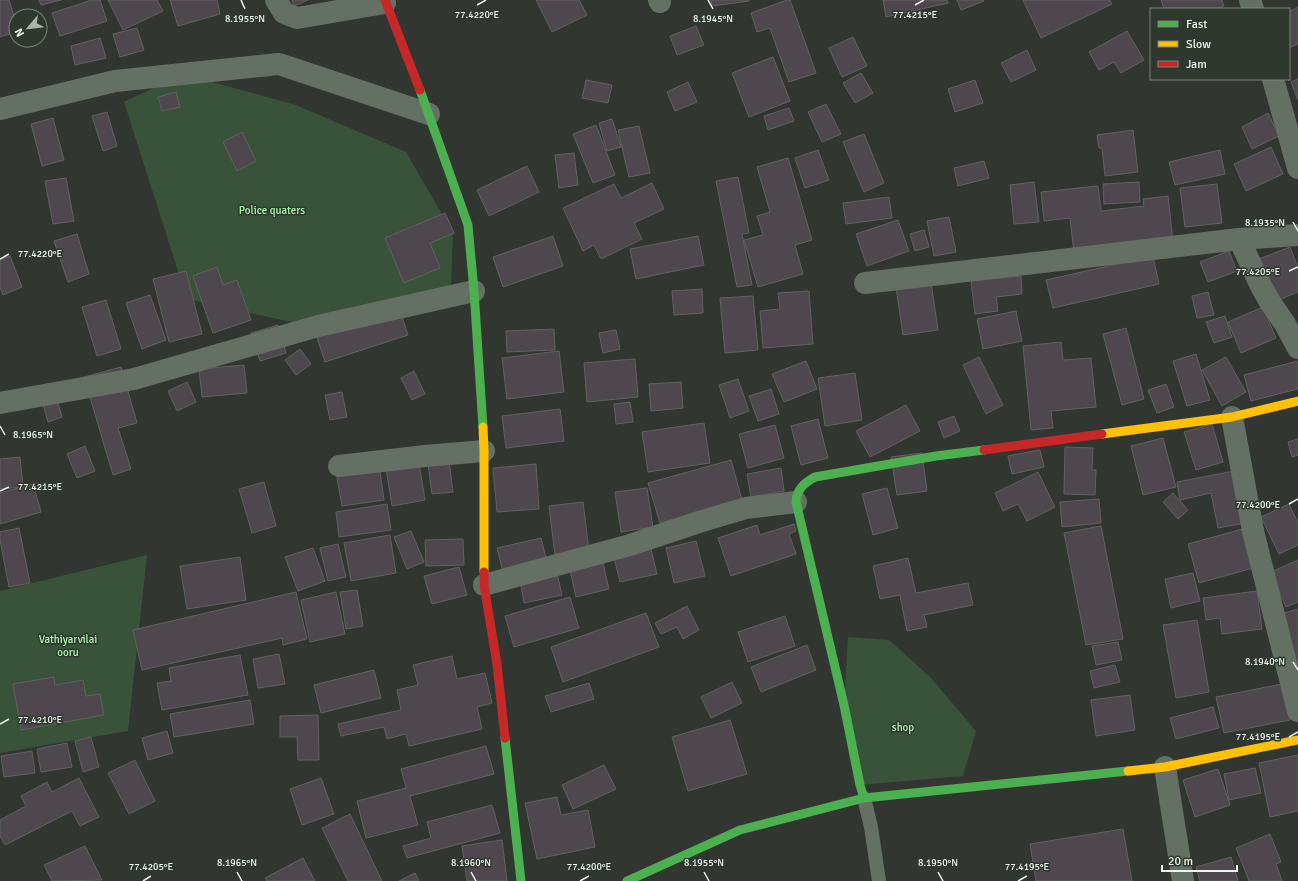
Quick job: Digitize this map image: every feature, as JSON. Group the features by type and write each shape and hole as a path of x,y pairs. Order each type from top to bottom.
{"street":[{"path":"276,0 284,13 297,18 385,2 429,114 468,224 474,291 484,451 484,585 497,664 521,881"},
{"path":"0,109 116,81 279,64 429,114"},
{"path":"1273,80 1298,168"},
{"path":"865,283 1239,239 1298,235"},
{"path":"1239,239 1261,286 1298,348"},
{"path":"0,403 134,379 318,326 474,291"},
{"path":"864,798 844,705 796,502 796,497 801,487 806,482 815,477 936,456 1232,417 1298,401"},
{"path":"1232,417 1253,531 1298,711"},
{"path":"339,466 484,451"},
{"path":"484,585 630,545 746,508 796,502"},
{"path":"628,881 740,830 864,798 1165,766 1298,740"},
{"path":"1165,766 1183,881"}],"lane":[{"path":"864,798 871,827 879,881"}],"green space":[{"name":"Police quaters","path":"183,74 296,105 406,152 453,233 451,289 300,324 187,299 124,102"},
{"name":"Vathiyarvilai ooru","path":"147,555 128,731 0,753 0,591"},
{"name":"shop","path":"848,637 889,640 931,678 976,731 963,776 860,785 844,705"}],"building":[{"path":"0,0 9,0 12,8 8,8 8,34 0,37"},
{"path":"39,0 61,0 41,5"},
{"path":"92,0 100,0 107,21 60,36 52,13"},
{"path":"108,0 157,0 163,11 123,30"},
{"path":"170,0 217,0 220,14 178,26"},
{"path":"292,0 308,0 294,6"},
{"path":"536,0 579,0 587,15 552,32"},
{"path":"711,0 749,0 749,1 712,6"},
{"path":"790,0 816,73 789,82 770,28 757,32 751,13"},
{"path":"883,0 947,0 948,3 886,17"},
{"path":"957,0 983,0 984,1 961,10"},
{"path":"1023,0 1110,0 1112,4 1041,38"},
{"path":"1161,0 1222,0 1224,6 1218,8 1164,8"},
{"path":"1298,7 1298,44 1290,48 1290,11"},
{"path":"696,26 704,45 677,55 670,36"},
{"path":"137,28 144,50 120,57 113,34"},
{"path":"1127,31 1144,60 1121,73 1114,62 1099,70 1089,52"},
{"path":"853,37 867,66 842,77 829,48"},
{"path":"100,38 106,58 75,65 71,46"},
{"path":"1027,50 1036,70 1011,82 1001,63"},
{"path":"773,57 790,101 749,117 732,73"},
{"path":"861,73 873,93 855,103 843,83"},
{"path":"1298,79 1298,100 1291,82"},
{"path":"586,80 612,85 608,103 582,98"},
{"path":"975,80 983,103 955,112 948,89"},
{"path":"688,82 697,102 675,111 667,92"},
{"path":"176,92 180,107 162,111 158,97"},
{"path":"826,104 841,134 822,142 808,112"},
{"path":"789,108 794,121 768,130 764,116"},
{"path":"107,112 117,146 103,151 92,116"},
{"path":"1268,113 1279,136 1252,149 1242,127"},
{"path":"53,118 64,160 42,166 31,124"},
{"path":"612,119 621,147 607,151 599,123"},
{"path":"596,125 615,175 593,183 573,134"},
{"path":"639,126 650,173 629,177 618,130"},
{"path":"1133,130 1138,172 1105,176 1102,148 1099,148 1097,135"},
{"path":"242,132 256,161 237,171 223,142"},
{"path":"864,134 884,183 864,192 843,142"},
{"path":"1271,147 1283,174 1246,191 1234,164"},
{"path":"818,150 829,180 805,188 795,158"},
{"path":"1220,150 1225,174 1175,185 1169,162"},
{"path":"574,153 578,185 559,188 555,155"},
{"path":"788,158 812,240 795,245 803,274 758,287 744,240 763,235 757,216 770,212 757,167"},
{"path":"984,161 989,178 958,186 954,168"},
{"path":"527,166 539,192 489,216 477,190"},
{"path":"738,177 749,233 742,234 752,285 737,287 716,181"},
{"path":"66,178 74,221 53,224 45,181"},
{"path":"1034,182 1039,222 1014,224 1010,185"},
{"path":"1139,182 1140,202 1104,204 1103,184"},
{"path":"652,183 664,209 634,223 642,239 601,259 594,245 583,251 563,208 614,184 621,198"},
{"path":"1217,184 1222,223 1185,227 1180,188"},
{"path":"1098,186 1101,211 1144,206 1143,199 1168,196 1173,241 1074,253 1070,218 1044,221 1041,192"},
{"path":"889,197 892,218 846,224 843,203"},
{"path":"445,213 454,233 430,243 440,268 404,283 385,238"},
{"path":"949,217 956,252 934,256 927,221"},
{"path":"898,220 909,251 867,266 856,234"},
{"path":"924,230 929,247 915,251 910,234"},
{"path":"77,234 89,274 68,282 54,241"},
{"path":"553,236 563,266 503,287 493,257"},
{"path":"698,236 704,265 636,279 630,249"},
{"path":"1290,247 1298,268 1298,292 1276,301 1259,259"},
{"path":"1229,251 1237,271 1208,282 1200,262"},
{"path":"10,256 22,287 3,295 0,287 0,260"},
{"path":"1153,256 1159,284 1053,308 1046,280"},
{"path":"217,267 223,285 237,280 251,320 213,333 193,276"},
{"path":"186,271 202,334 169,342 153,279"},
{"path":"1021,276 1022,294 996,297 998,311 975,314 971,281"},
{"path":"931,282 938,330 903,335 896,287"},
{"path":"702,289 703,313 674,315 672,291"},
{"path":"809,291 813,344 763,348 760,311 780,309 778,293"},
{"path":"1208,292 1214,315 1197,318 1192,296"},
{"path":"150,295 166,340 142,349 126,303"},
{"path":"753,296 758,350 725,353 720,298"},
{"path":"396,298 408,335 325,362 313,325"},
{"path":"106,300 121,349 97,356 82,307"},
{"path":"1263,307 1276,338 1241,353 1228,322"},
{"path":"1016,311 1022,341 983,349 977,319"},
{"path":"1225,316 1232,337 1214,343 1206,322"},
{"path":"278,325 286,353 260,361 251,333"},
{"path":"1126,328 1144,399 1122,405 1103,334"},
{"path":"554,329 555,350 507,352 506,331"},
{"path":"616,330 620,349 603,353 599,333"},
{"path":"1061,342 1063,360 1091,358 1096,407 1051,411 1053,428 1031,430 1023,346"},
{"path":"300,349 311,364 296,375 285,360"},
{"path":"559,351 564,392 507,399 502,358"},
{"path":"1196,354 1210,400 1187,406 1173,361"},
{"path":"979,357 1003,405 986,414 963,365"},
{"path":"1226,357 1246,392 1222,406 1202,370"},
{"path":"635,359 638,397 587,402 584,363"},
{"path":"806,361 817,389 784,402 772,374"},
{"path":"1298,361 1298,389 1251,401 1244,375"},
{"path":"244,365 247,393 202,397 199,369"},
{"path":"121,367 137,423 118,428 131,469 113,475 84,377"},
{"path":"414,371 425,394 412,400 401,378"},
{"path":"855,373 862,420 825,426 818,378"},
{"path":"738,379 749,411 730,418 719,385"},
{"path":"187,382 196,402 177,411 168,391"},
{"path":"681,382 683,408 651,411 649,384"},
{"path":"52,383 62,417 48,422 38,387"},
{"path":"1166,384 1174,407 1157,413 1148,390"},
{"path":"771,389 779,414 758,421 749,396"},
{"path":"342,392 347,417 330,420 325,395"},
{"path":"630,402 633,422 616,424 614,404"},
{"path":"906,405 920,431 870,457 856,431"},
{"path":"560,409 564,441 506,448 502,416"},
{"path":"954,416 960,431 944,438 938,422"},
{"path":"818,419 828,458 801,465 791,426"},
{"path":"704,423 710,463 648,472 642,432"},
{"path":"1212,424 1223,462 1196,470 1184,432"},
{"path":"775,425 784,458 748,468 739,434"},
{"path":"1163,438 1176,487 1143,495 1131,446"},
{"path":"1298,439 1298,455 1292,457 1288,442"},
{"path":"85,446 95,471 77,478 67,454"},
{"path":"1065,447 1093,448 1092,470 1096,470 1095,495 1064,494"},
{"path":"1040,450 1044,467 1012,474 1008,456"},
{"path":"922,453 927,491 897,495 891,457"},
{"path":"20,457 23,487 0,489 0,459"},
{"path":"731,460 742,500 660,523 648,483"},
{"path":"449,461 453,492 432,494 428,464"},
{"path":"419,463 425,500 392,506 386,468"},
{"path":"536,464 539,509 497,512 493,468"},
{"path":"379,465 384,500 342,506 336,472"},
{"path":"781,468 784,491 751,497 747,474"},
{"path":"1234,471 1245,523 1218,528 1211,493 1180,500 1177,482"},
{"path":"1038,472 1055,507 1027,521 1018,504 1003,511 995,493"},
{"path":"264,482 276,526 252,533 239,489"},
{"path":"33,484 41,512 0,524 0,493"},
{"path":"647,488 653,527 621,532 615,492"},
{"path":"887,488 898,528 873,535 862,494"},
{"path":"1173,493 1188,510 1178,519 1163,502"},
{"path":"1099,499 1101,523 1062,527 1060,502"},
{"path":"583,502 589,551 555,555 549,506"},
{"path":"387,504 391,530 339,537 336,512"},
{"path":"1289,504 1298,523 1298,545 1279,554 1261,517"},
{"path":"794,524 796,531 789,534 796,554 731,576 718,538 757,525 760,535"},
{"path":"1101,526 1123,639 1086,645 1064,533"},
{"path":"19,528 30,583 9,587 0,540 0,532"},
{"path":"1246,528 1257,567 1199,583 1188,544"},
{"path":"411,531 424,562 407,569 394,537"},
{"path":"390,535 396,573 351,581 344,543"},
{"path":"541,538 547,562 503,572 497,548"},
{"path":"463,539 464,565 426,566 425,540"},
{"path":"696,541 705,576 674,583 666,548"},
{"path":"338,544 346,577 328,581 320,548"},
{"path":"650,545 657,574 620,582 613,554"},
{"path":"313,548 325,581 298,591 285,557"},
{"path":"240,557 246,600 187,609 180,566"},
{"path":"908,558 916,593 968,583 973,605 924,615 927,627 907,631 900,595 880,599 873,566"},
{"path":"1298,560 1298,602 1286,607 1271,572"},
{"path":"603,563 609,589 576,597 570,570"},
{"path":"459,567 467,595 432,604 424,576"},
{"path":"557,573 562,595 524,603 520,580"},
{"path":"1193,573 1200,601 1171,608 1165,579"},
{"path":"357,590 363,626 346,629 340,592"},
{"path":"1257,591 1262,629 1222,634 1220,618 1206,620 1203,598"},
{"path":"296,592 307,639 283,645 282,638 142,670 133,630"},
{"path":"336,592 345,634 310,642 301,600"},
{"path":"570,597 579,628 514,647 505,616"},
{"path":"687,606 699,630 683,639 677,627 661,634 655,623"},
{"path":"1298,609 1298,667 1281,614"},
{"path":"646,613 659,647 563,682 551,647"},
{"path":"785,616 795,646 748,662 738,632"},
{"path":"1197,620 1209,692 1176,698 1163,625"},
{"path":"1118,642 1122,660 1096,665 1092,646"},
{"path":"807,645 816,670 761,692 751,667"},
{"path":"279,654 285,684 258,688 253,659"},
{"path":"240,655 248,695 162,710 157,683 171,681 169,668"},
{"path":"452,656 457,679 485,673 492,703 477,707 482,729 409,746 406,734 387,739 384,727 341,736 338,724 401,710 397,690 418,685 413,665"},
{"path":"1115,665 1120,682 1094,688 1090,671"},
{"path":"374,670 381,698 321,713 314,685"},
{"path":"54,677 55,685 83,680 86,696 100,694 104,715 21,730 13,684"},
{"path":"732,682 742,703 711,718 701,697"},
{"path":"589,683 594,699 551,712 545,696"},
{"path":"1282,684 1290,720 1224,733 1216,697"},
{"path":"1130,695 1135,730 1096,736 1091,700"},
{"path":"250,700 254,724 174,737 170,714"},
{"path":"1213,707 1219,728 1176,739 1170,718"},
{"path":"318,715 319,760 298,760 297,737 280,737 280,716"},
{"path":"730,720 747,774 688,791 672,737"},
{"path":"167,731 173,753 148,760 142,738"},
{"path":"91,737 99,767 83,772 75,741"},
{"path":"67,743 72,767 41,772 37,749"},
{"path":"486,746 494,774 410,796 418,825 366,838 357,801 406,788 401,769"},
{"path":"32,751 35,773 4,777 1,756"},
{"path":"1298,755 1298,811 1270,817 1259,763"},
{"path":"135,760 155,801 129,814 108,773"},
{"path":"604,765 616,789 573,809 562,785"},
{"path":"1255,768 1261,793 1229,800 1224,774"},
{"path":"1218,769 1230,805 1195,817 1183,780"},
{"path":"79,778 99,817 80,826 72,811 5,845 0,836 0,820 26,806 21,796 47,782 52,792"},
{"path":"321,778 334,814 302,825 290,789"},
{"path":"557,797 561,815 588,810 595,847 537,859 525,803"},
{"path":"492,805 500,833 407,858 403,846 431,838 427,822"},
{"path":"350,814 382,881 348,881 322,828"},
{"path":"1123,829 1132,881 1036,881 1030,844"},
{"path":"1270,834 1281,862 1276,864 1282,881 1249,881 1236,848"},
{"path":"502,840 507,881 467,881 462,846"},
{"path":"85,846 102,880 52,881 44,865"},
{"path":"1231,857 1238,881 1200,881 1196,867"},
{"path":"303,858 315,881 267,881 265,878"},
{"path":"415,873 419,881 399,881"}],"traffic: fast":[{"path":"420,90 468,225 483,427"},
{"path":"864,798 844,705 796,502 798,493 804,484 815,477 936,456 984,450"},
{"path":"505,738 521,881"},
{"path":"627,881 740,830 864,798 1128,771"}],"traffic: slow":[{"path":"1102,434 1232,417 1298,401"},
{"path":"483,427 484,572"},
{"path":"1128,771 1165,767 1298,740"}],"traffic: jam":[{"path":"385,0 420,90"},
{"path":"984,450 1102,434"},
{"path":"484,572 484,585 497,664 505,738"}]}
